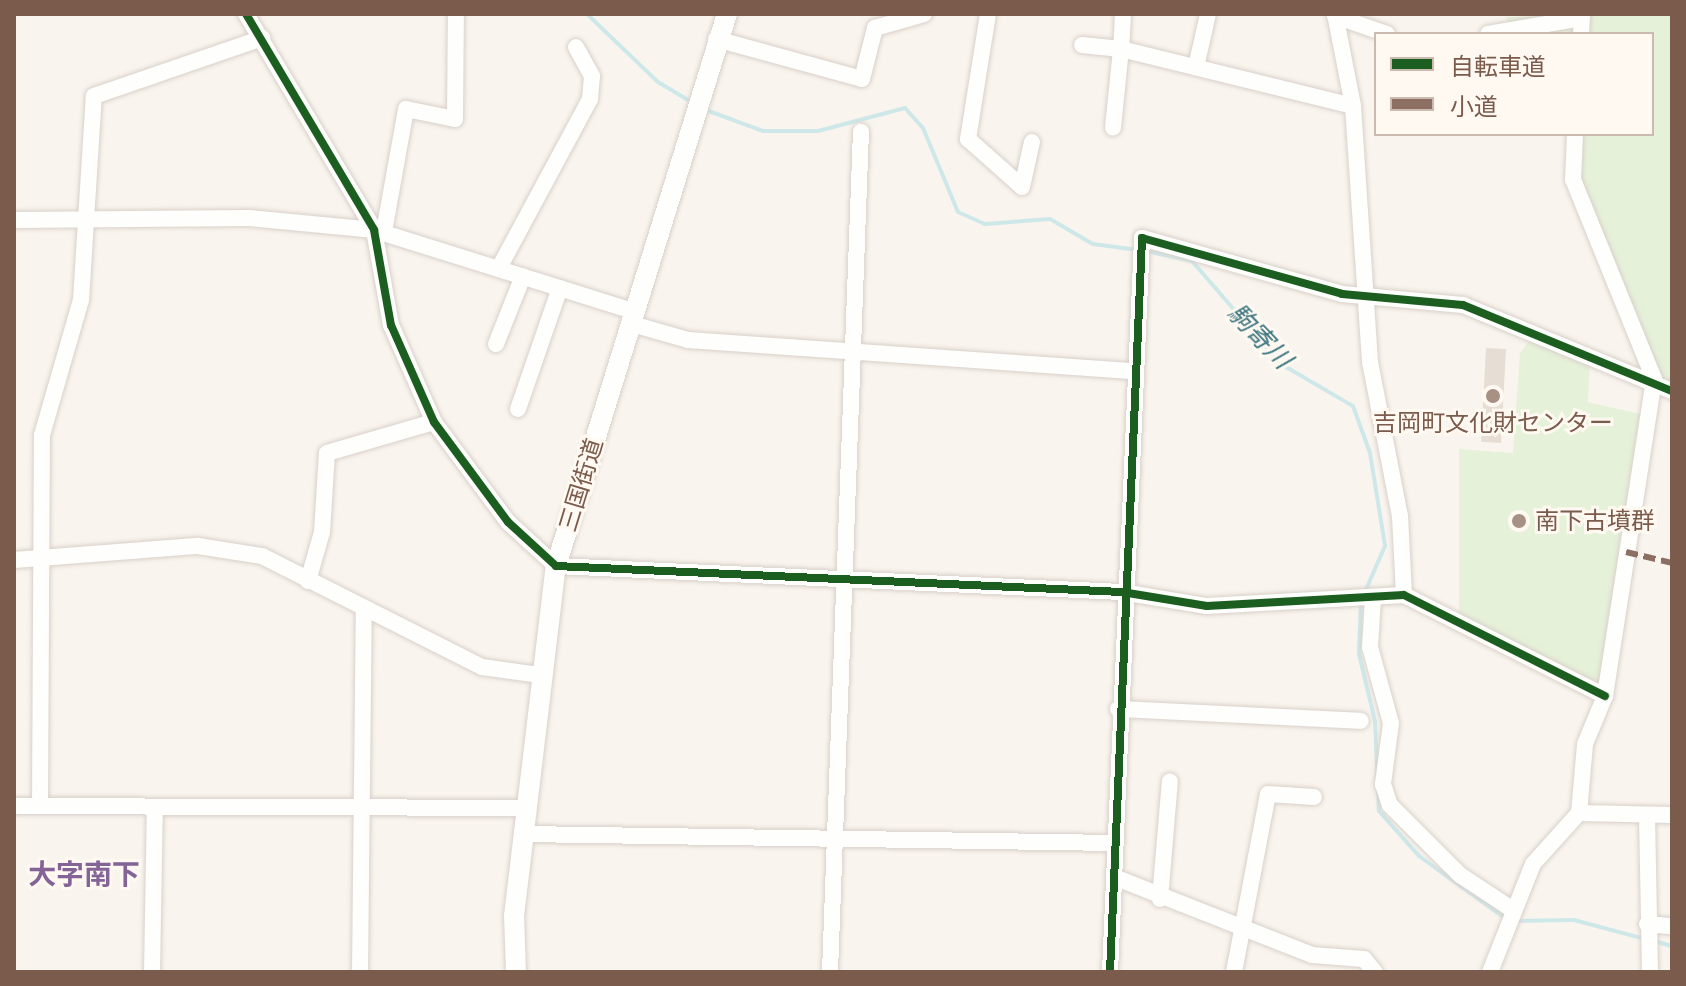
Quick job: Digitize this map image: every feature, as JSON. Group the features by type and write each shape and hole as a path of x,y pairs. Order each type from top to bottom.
{"street":[{"path":"246,14 374,230 391,325 434,422 508,522 556,566 1122,592 1207,606 1404,595 1605,696"},
{"path":"374,230 385,226 406,109 455,119 456,14"},
{"name":"三国街道","path":"516,972 523,834 540,675 556,566 634,318 716,39 727,14"},
{"path":"716,39 862,79 875,28 924,14"},
{"path":"988,14 968,139 1022,187 1032,142"},
{"path":"1113,128 1123,14"},
{"path":"1196,67 1208,14"},
{"path":"1335,15 1382,32"},
{"path":"1335,15 1353,106 1370,362 1400,516 1404,595"},
{"path":"1504,32 1581,22"},
{"path":"40,806 42,435 81,300 94,96 262,38"},
{"path":"1082,45 1121,49 1353,106"},
{"path":"499,268 590,99 592,76 576,47"},
{"path":"830,972 861,132"},
{"path":"1490,972 1510,908 1533,864 1579,813 1585,744 1605,696 1654,379 1573,180 1575,136"},
{"path":"14,220 88,222 249,218 374,230 560,288 688,340 1135,371"},
{"path":"1110,972 1122,592 1142,238 1342,294 1463,305 1654,379 1672,391"},
{"path":"496,344 523,276"},
{"path":"518,409 560,288"},
{"path":"308,581 322,532 327,453 434,422"},
{"path":"14,560 43,563 198,546 262,556 482,667 540,675"},
{"path":"1373,599 1370,647 1391,723 1383,784 1390,805 1460,875 1510,908"},
{"path":"360,972 359,808 364,609"},
{"path":"1118,709 1361,721"},
{"path":"1160,899 1170,781"},
{"path":"1234,972 1268,794 1314,797"},
{"path":"14,806 527,808"},
{"path":"152,972 155,808"},
{"path":"1579,813 1672,815"},
{"path":"1647,815 1647,950 1650,972"},
{"path":"523,834 1113,843"},
{"path":"1114,877 1241,932 1312,955 1364,959 1375,972"},
{"path":"1647,927 1672,926"}],"green space":[{"path":"1672,14 1672,383 1662,378 1579,176 1579,136 1654,136 1654,32 1510,32 1506,17"},
{"path":"1533,336 1590,358 1588,402 1640,414 1598,686 1459,617 1459,449 1513,453 1520,353"}],"building":[{"name":"吉岡町文化財センター","path":"1486,348 1506,349 1501,443 1481,442"}],"waterway":[{"name":"駒寄川","path":"587,14 658,82 691,102"},
{"name":"駒寄川","path":"706,110 763,131 818,131 905,108 923,128 958,212 985,224 1050,219 1093,244 1138,250"},
{"name":"駒寄川","path":"1146,251 1192,261 1281,364 1353,406 1370,453 1385,546 1364,594"},
{"name":"駒寄川","path":"1361,602 1359,654 1375,721 1379,811 1419,856 1505,918"},
{"name":"駒寄川","path":"1513,921 1574,920 1645,939"},
{"name":"駒寄川","path":"1654,941 1672,946"}],"marked path":[{"path":"1626,552 1672,563"}],"cycle path":[{"path":"246,14 374,230 391,325 434,422 508,522 556,566 1122,592 1207,606 1404,595 1605,696"},
{"path":"1110,972 1142,238 1342,294 1463,305 1672,391"}],"place":[{"name":"吉岡町文化財センター","path":"1493,396"},
{"name":"南下古墳群","path":"1519,521"}],"district":[{"name":"大字南下","path":"84,874"}]}
